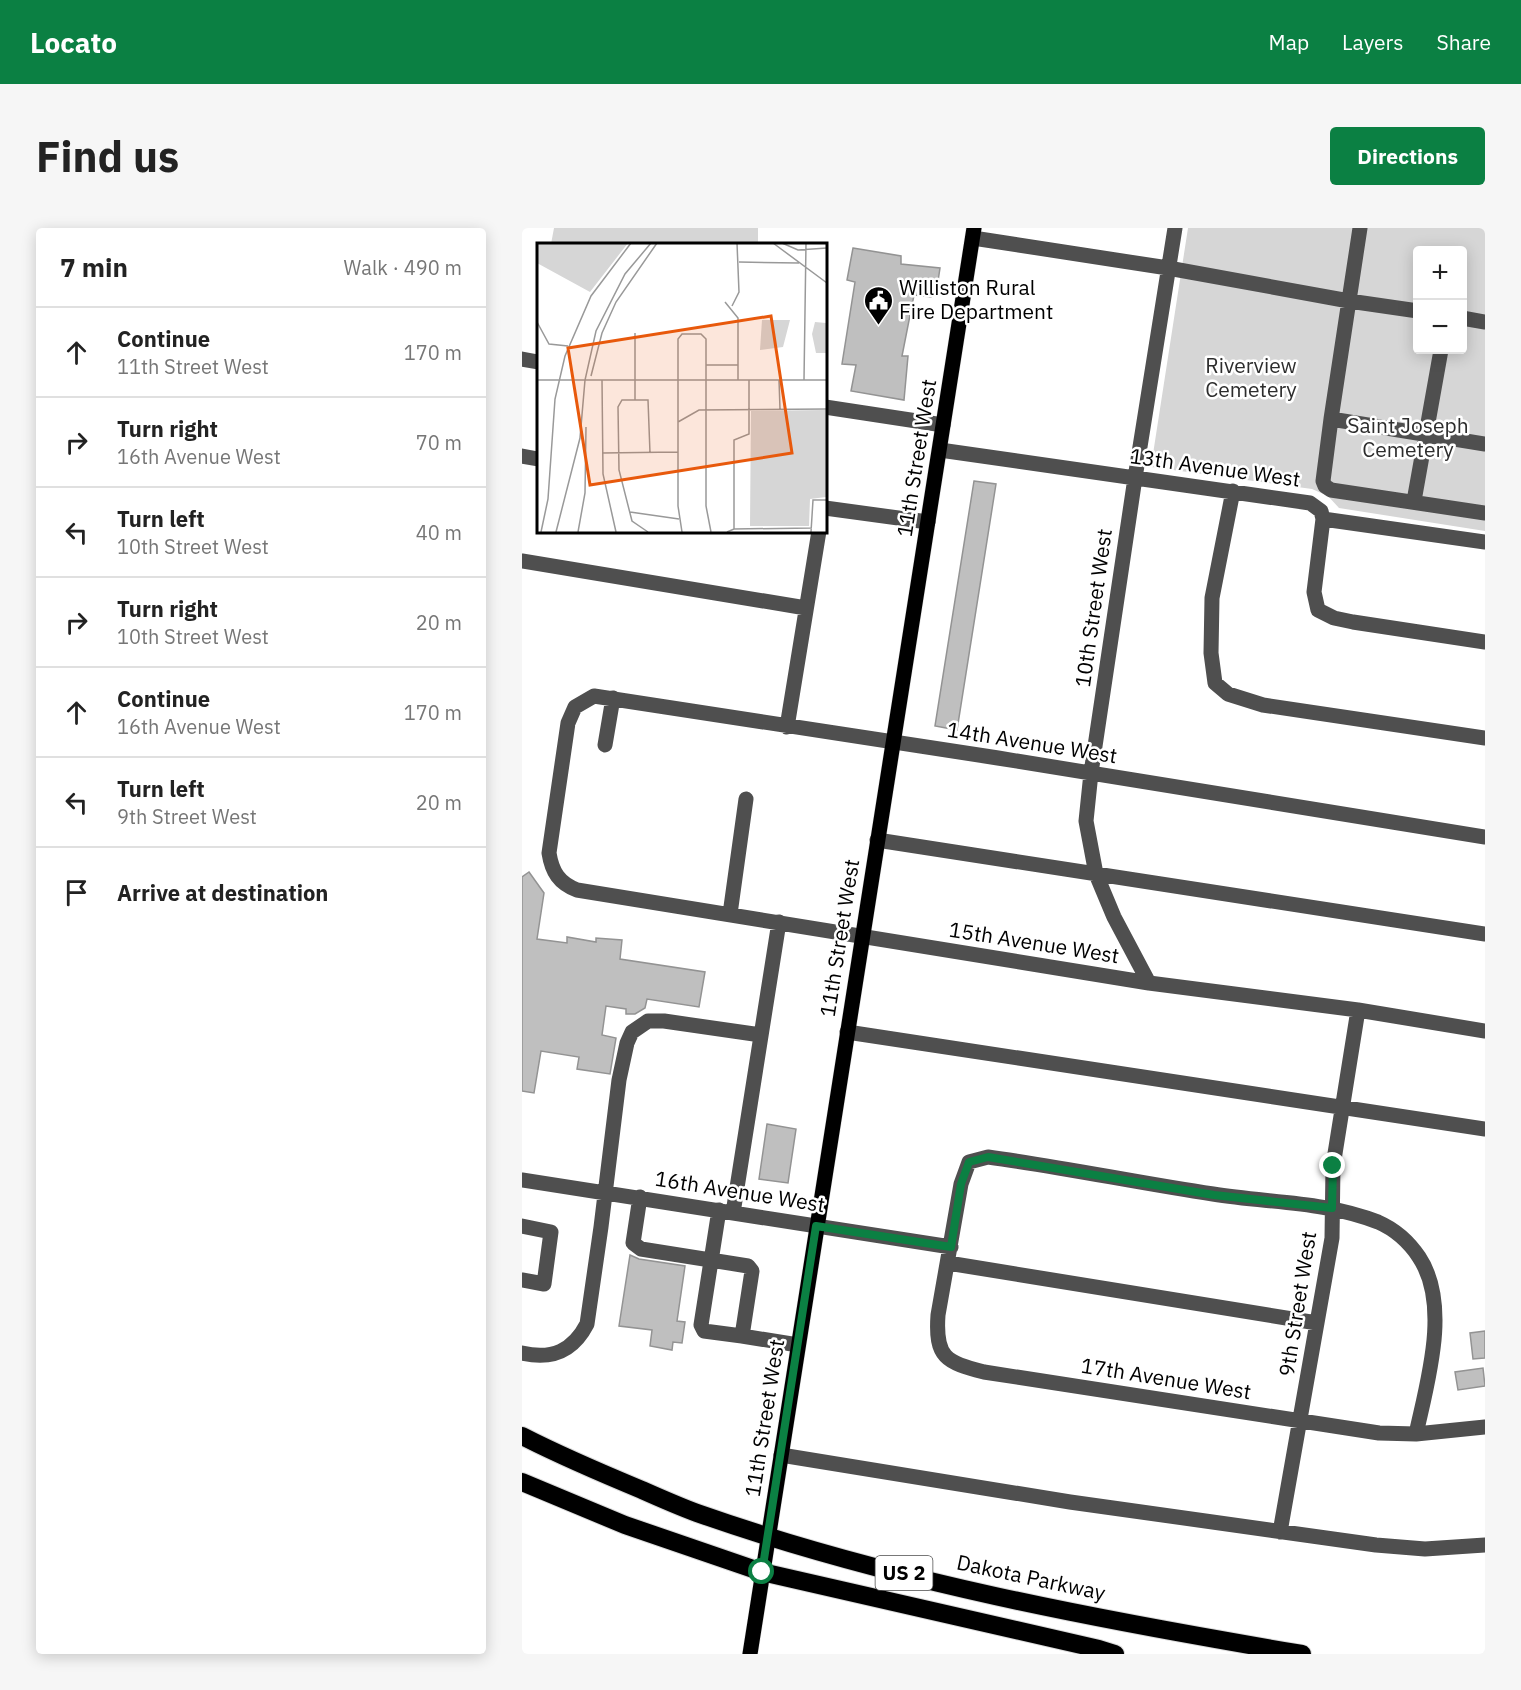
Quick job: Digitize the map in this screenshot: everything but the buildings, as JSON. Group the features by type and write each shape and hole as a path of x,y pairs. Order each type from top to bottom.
{"highway":[{"name":"Dakota Parkway","path":"522,1436 567,1459 694,1512 843,1559 990,1594 1223,1641 1302,1654"},
{"name":"US 2","path":"522,1482 625,1525 762,1572 1114,1654"}],"main road":[{"name":"11th Street West","path":"750,1654 974,233"}],"street":[{"name":"10th Street West","path":"1149,983 1114,917 1096,874 1086,821 1091,773 1135,478 1175,228"},
{"path":"1360,228 1331,419 1323,481 1325,486 1331,489 1485,513"},
{"path":"974,233 1349,301 1413,310"},
{"path":"1467,319 1485,322"},
{"path":"1413,501 1439,354"},
{"path":"522,359 537,362"},
{"path":"826,407 943,425"},
{"path":"1331,419 1485,444"},
{"name":"13th Avenue West","path":"940,450 1310,504 1321,511 1323,519"},
{"path":"522,456 537,459"},
{"path":"1233,491 1212,598 1211,653 1215,683 1228,694 1263,705 1485,738"},
{"path":"826,508 928,522"},
{"path":"1485,542 1323,519 1314,592 1318,610 1334,618 1485,642"},
{"path":"787,727 819,532"},
{"path":"522,561 806,608"},
{"name":"14th Avenue West","path":"577,890 565,886 552,871 549,853 568,723 575,707 594,696 1485,837"},
{"path":"605,745 613,698"},
{"path":"730,914 746,799"},
{"path":"877,840 1485,934"},
{"name":"15th Avenue West","path":"577,890 1149,983 1358,1010 1485,1031"},
{"path":"779,922 761,1035 726,1211 711,1261 701,1325 704,1331 798,1345"},
{"name":"9th Street West","path":"1280,1532 1332,1238 1333,1166 1358,1010"},
{"path":"522,1353 540,1356 555,1354 580,1338 587,1324 619,1080 627,1043 632,1032 648,1021 664,1021 761,1035"},
{"path":"847,1032 1485,1129"},
{"path":"1317,1323 948,1263 961,1184 969,1162 988,1157 1004,1159 1214,1195 1332,1208 1380,1223 1399,1234 1420,1257 1432,1287 1433,1353 1416,1434"},
{"name":"16th Avenue West","path":"522,1180 951,1247"},
{"path":"640,1197 633,1243 641,1250 748,1266 752,1271 742,1336"},
{"path":"522,1226 551,1232 544,1284 522,1280"},
{"name":"17th Avenue West","path":"948,1263 936,1336 942,1353 954,1364 984,1372 1379,1433 1416,1434 1485,1427"},
{"path":"781,1455 1070,1502 1376,1545 1425,1549 1485,1545"}],"green space":[{"path":"554,228 758,228 758,243 551,243"},
{"name":"Riverview Cemetery","path":"1188,228 1485,228 1485,531 1339,508 1328,496 1312,489 1151,467"}],"place":[{"name":"Williston Rural Fire Department","path":"878,326"}],"route":[{"path":"762,1572 816,1226 951,1247 961,1184 969,1162 988,1157 1214,1195 1332,1208 1333,1166"}],"park label":[{"name":"Saint Joseph Cemetery","path":"1408,438"}]}
